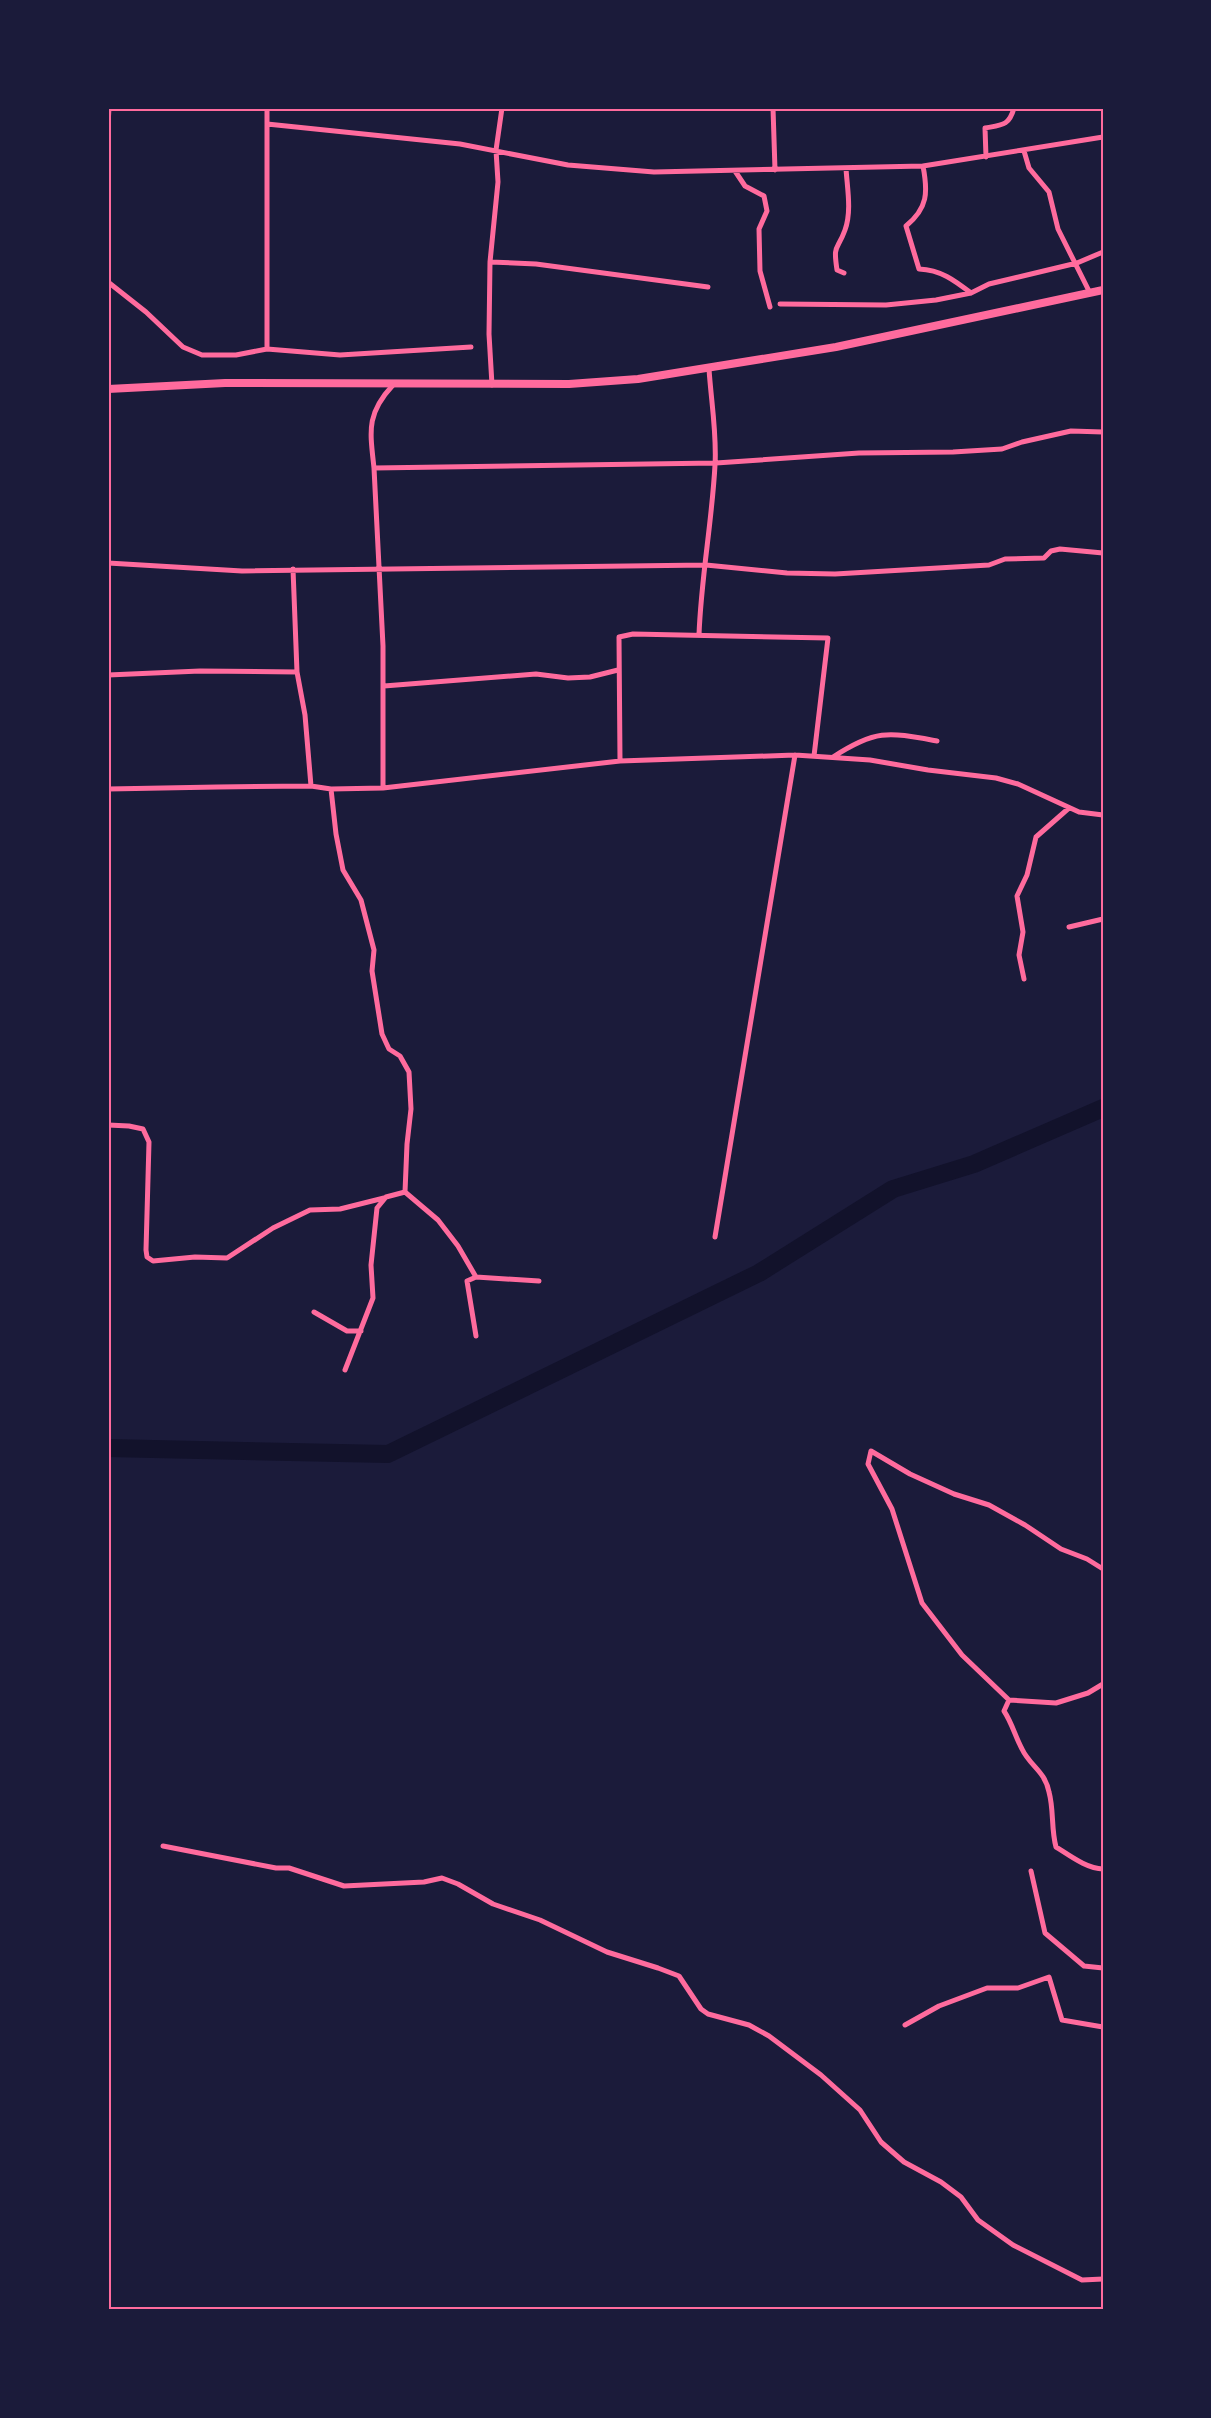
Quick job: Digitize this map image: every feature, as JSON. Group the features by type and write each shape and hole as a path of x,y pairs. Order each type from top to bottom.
{"highway":[{"path":"108,389 196,384 492,385 569,384 619,380 708,369 836,348 1103,290"}],"street":[{"path":"108,124 109,108"},
{"path":"267,108 267,349"},
{"path":"492,385 489,334 490,262 498,182 496,150 502,108"},
{"path":"773,108 776,170"},
{"path":"986,157 985,128 1004,125 1011,119 1014,108"},
{"path":"267,124 496,150 568,165 614,170 735,171 923,166 1103,137"},
{"path":"1024,151 1029,168 1049,192 1058,229 1090,293"},
{"path":"923,166 926,195 918,216 906,226 919,269 932,270 949,276 971,293"},
{"path":"844,273 837,270 834,251 845,230 849,205 846,168"},
{"path":"735,171 745,186 765,196 767,211 759,229 760,271 770,307"},
{"path":"780,304 886,305 936,300 971,293 989,284 1077,263 1103,252"},
{"path":"490,262 536,264 708,287"},
{"path":"108,282 146,312 183,347 202,355 224,356 267,349 340,354 471,347"},
{"path":"699,635 700,600 706,565 716,463 708,369"},
{"path":"383,788 384,686 380,570 371,431 373,413 378,401 393,385"},
{"path":"374,468 716,463 859,453 953,452 1002,449 1071,431 1103,432"},
{"path":"108,563 242,571 706,565 787,573 835,574 989,565 1005,559 1044,558 1051,551 1060,549 1103,553"},
{"path":"293,569 297,672 305,715 311,786"},
{"path":"620,761 619,637 633,634 828,638 814,756"},
{"path":"384,686 536,674 568,678 590,677 618,670"},
{"path":"108,675 200,671 297,672"},
{"path":"833,757 855,742 873,735 894,733 937,741"},
{"path":"715,1237 795,755"},
{"path":"108,789 311,786 331,789 383,788 620,761 795,755 870,760 928,771 996,778 1018,784 1079,812 1103,815"},
{"path":"331,789 343,870 361,900 374,950 372,971 382,1034 390,1049 400,1056 409,1072 411,1109 405,1192"},
{"path":"1024,979 1019,955 1023,932 1017,896 1027,875 1036,837 1069,808"},
{"path":"1069,927 1103,919"},
{"path":"108,1125 129,1126 143,1130 149,1142 146,1250 147,1257 153,1261 195,1257 227,1258 273,1228 310,1209 340,1209 405,1192"},
{"path":"405,1192 438,1221 458,1245 476,1277"},
{"path":"345,1370 373,1298 371,1265 374,1220 377,1208 386,1197"},
{"path":"476,1336 467,1281 476,1277 539,1281"},
{"path":"314,1312 347,1331 361,1331"},
{"path":"1103,1569 1061,1549 989,1505 954,1494 910,1474 871,1451 868,1464 892,1509 922,1603 962,1655 1009,1700 1056,1703 1088,1693 1103,1684"},
{"path":"1009,1700 1004,1711 1013,1725 1021,1748 1029,1761 1042,1773 1050,1792 1052,1832 1056,1847 1077,1860 1103,1869"},
{"path":"163,1846 276,1868 289,1868 344,1886 424,1882 442,1878 458,1884 493,1904 551,1925 607,1952 679,1976 701,2009 708,2014 749,2025 769,2036 821,2075 860,2110 880,2142 904,2162 941,2182 961,2197 978,2220 1013,2245 1082,2280 1103,2279"},
{"path":"1031,1871 1045,1933 1084,1966 1103,1968"},
{"path":"905,2025 939,2006 987,1988 1018,1988 1049,1977 1062,2020 1103,2027"}],"waterway":[{"path":"108,1448 388,1454 759,1273 893,1189 974,1164 1103,1108"}]}
